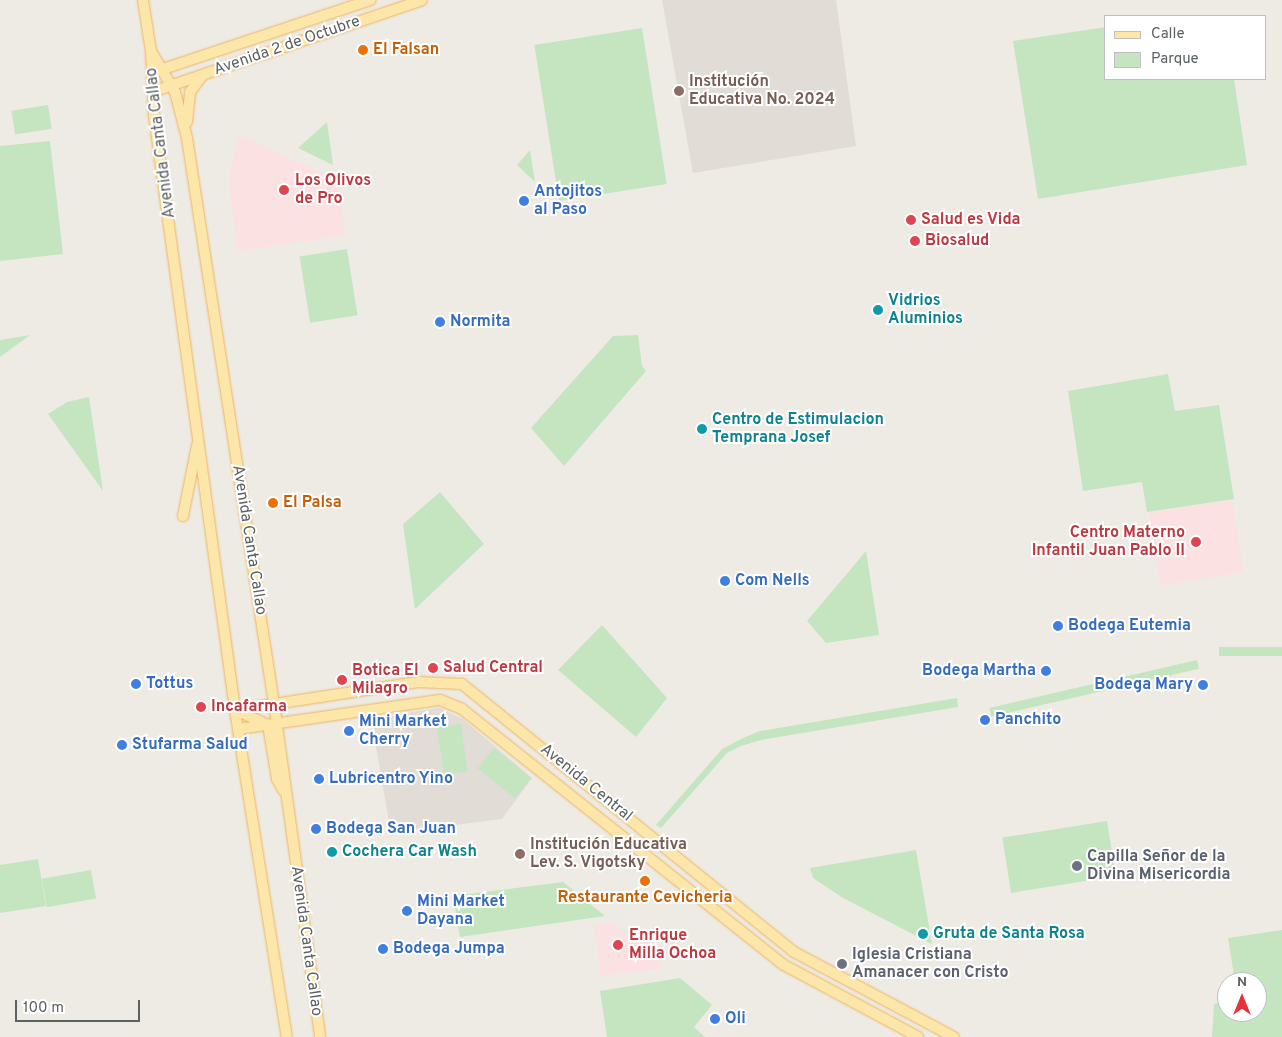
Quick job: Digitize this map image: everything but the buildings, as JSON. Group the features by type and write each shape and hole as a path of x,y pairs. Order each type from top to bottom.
{"main road":[{"name":"Avenida Canta Callao","path":"143,0 151,51 152,92 199,429 235,710 287,1037"},
{"name":"Avenida 2 de Octubre","path":"151,73 370,0"},
{"name":"Avenida 2 de Octubre","path":"152,92 422,0"},
{"name":"Avenida Canta Callao","path":"151,51 172,86 187,138 274,704 272,724 286,794 320,1037"},
{"path":"187,138 187,102 203,74"},
{"path":"183,516 199,429"},
{"name":"Avenida Central","path":"235,710 418,682 462,684 794,952 954,1037"},
{"name":"Avenida Central","path":"238,729 440,700 462,709 784,965 918,1037"},
{"path":"235,710 272,724"}],"shaded area":[{"path":"662,0 836,0 856,146 693,173"},
{"name":"Los Olivos de Pro","path":"238,135 338,180 345,235 237,251 229,179"},
{"name":"Centro Materno Infantil Juan Pablo II","path":"1232,500 1243,572 1160,585 1149,513"},
{"path":"439,708 463,719 532,778 502,819 391,833 371,718"},
{"name":"Enrique Milla Ochoa","path":"613,923 663,964 660,969 601,976 594,925"}],"green space":[{"path":"1104,27 1104,80 1234,80 1247,165 1038,199 1013,41"},
{"path":"642,28 667,184 559,201 534,45"},
{"path":"48,105 52,129 15,134 11,111"},
{"path":"327,122 333,165 298,148"},
{"path":"50,141 63,254 0,261 0,146"},
{"path":"530,150 535,182 517,165"},
{"path":"347,249 357,315 310,323 300,257"},
{"path":"30,335 0,357 0,340"},
{"path":"638,335 642,366 646,371 564,466 531,428 613,336"},
{"path":"1168,374 1175,411 1219,405 1234,499 1147,512 1142,482 1083,491 1068,391"},
{"path":"89,397 103,491 48,414 67,402"},
{"path":"440,492 484,544 415,609 403,524"},
{"path":"866,551 879,635 826,643 807,621"},
{"path":"602,625 667,698 636,737 558,670"},
{"path":"1219,647 1282,647 1282,656 1219,656"},
{"path":"1197,660 1199,669 991,717 989,708"},
{"path":"957,698 958,707 761,740 741,746 727,753 661,828 656,825 722,749 745,737 760,731"},
{"path":"461,724 468,772 444,775 437,727"},
{"path":"494,748 531,778 515,798 478,768"},
{"path":"1107,821 1116,876 1011,893 1002,838"},
{"path":"916,850 932,944 843,898 813,878 810,868"},
{"path":"38,859 46,906 0,913 0,865"},
{"path":"91,870 96,899 47,907 42,879"},
{"path":"563,882 605,916 460,937 453,896"},
{"path":"1282,930 1282,1037 1212,1037 1214,1004 1217,1003 1217,1022 1267,1022 1267,972 1233,972 1228,938"},
{"path":"680,978 712,1005 694,1027 705,1037 607,1037 600,991"}],"place":[{"name":"El Falsan","path":"363,50"},
{"name":"Institución Educativa No. 2024","path":"679,91"},
{"name":"Los Olivos de Pro","path":"284,190"},
{"name":"Antojitos al Paso","path":"524,201"},
{"name":"Salud es Vida","path":"911,220"},
{"name":"Biosalud","path":"915,241"},
{"name":"Vidrios Aluminios","path":"878,310"},
{"name":"Normita","path":"440,322"},
{"name":"Centro de Estimulacion Temprana Josef","path":"702,429"},
{"name":"El Palsa","path":"273,503"},
{"name":"Centro Materno Infantil Juan Pablo II","path":"1196,542"},
{"name":"Com Nells","path":"725,581"},
{"name":"Bodega Eutemia","path":"1058,626"},
{"name":"Salud Central","path":"433,668"},
{"name":"Bodega Martha","path":"1046,671"},
{"name":"Botica El Milagro","path":"342,680"},
{"name":"Tottus","path":"136,684"},
{"name":"Bodega Mary","path":"1203,685"},
{"name":"Incafarma","path":"201,707"},
{"name":"Panchito","path":"985,720"},
{"name":"Mini Market Cherry","path":"349,731"},
{"name":"Stufarma Salud","path":"122,745"},
{"name":"Lubricentro Yino","path":"319,779"},
{"name":"Bodega San Juan","path":"316,829"},
{"name":"Cochera Car Wash","path":"332,852"},
{"name":"Institución Educativa Lev. S. Vigotsky","path":"520,854"},
{"name":"Capilla Señor de la Divina Misericordia","path":"1077,866"},
{"name":"Restaurante Cevicheria","path":"645,881"},
{"name":"Mini Market Dayana","path":"407,911"},
{"name":"Gruta de Santa Rosa","path":"923,934"},
{"name":"Enrique Milla Ochoa","path":"618,945"},
{"name":"Bodega Jumpa","path":"383,949"},
{"name":"Iglesia Cristiana Amanacer con Cristo","path":"842,964"},
{"name":"Oli","path":"715,1019"}]}
